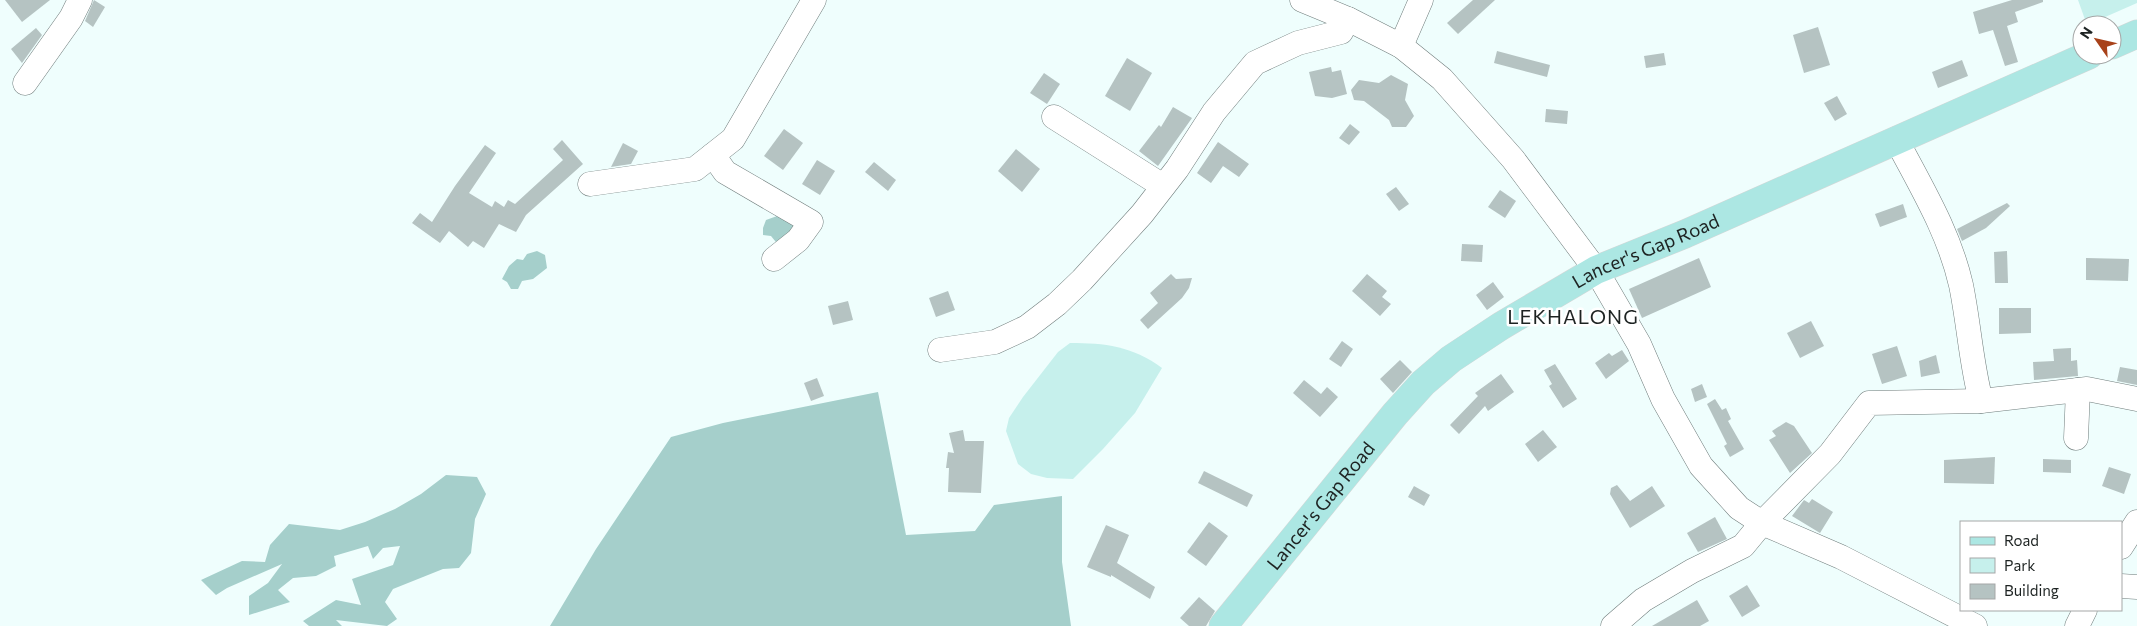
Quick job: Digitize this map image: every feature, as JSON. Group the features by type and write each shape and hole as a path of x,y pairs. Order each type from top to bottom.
{"main road":[{"path":"2122,41 2137,34"},
{"name":"Lancer's Gap Road","path":"1223,626 1395,414 1423,383 1451,359 1501,326 1596,270 1685,234 2072,62"}],"street":[{"path":"25,83 71,18 80,0"},
{"path":"590,184 695,169 733,139 814,0"},
{"path":"1302,0 1348,19 1401,46 1442,79 1514,158 1596,270 1640,344 1663,399 1701,466 1739,508 1762,523 1841,557 1974,626"},
{"path":"1401,46 1421,0"},
{"path":"940,350 995,342 1027,327 1057,304 1082,280 1142,214 1164,186 1214,112 1255,63 1298,43 1341,32 1348,19"},
{"path":"1054,118 1164,186"},
{"path":"1896,139 1944,230 1961,285 1973,371 1981,401"},
{"path":"713,155 726,172 811,222 798,240 774,259"},
{"path":"1613,626 1652,594 1692,570 1743,546 1762,523 1830,454 1869,403 1981,401 2087,389 2137,399"},
{"path":"2076,438 2078,390"},
{"path":"2122,545 2137,522"},
{"path":"2122,586 2137,587"},
{"path":"2077,626 2084,611"}],"green space":[{"path":"2078,0 2137,0 2137,3 2110,15 2083,15"},
{"path":"1070,343 1118,347 1140,355 1162,368 1135,413 1073,479 1047,478 1031,474 1018,464 1006,431 1009,418 1023,397 1058,352"}],"shaded area":[{"path":"780,215 800,222 780,247 771,236 763,235 763,228 766,220"},
{"path":"537,251 545,255 547,268 533,279 522,281 518,289 511,289 507,282 502,279 509,266 517,259 523,260 527,254"},
{"path":"878,392 906,535 975,531 994,505 1062,496 1062,562 1071,626 550,626 596,549 671,437 723,423"},
{"path":"446,475 477,477 486,494 475,519 471,553 459,568 443,569 393,589 385,602 397,619 387,626 336,620 342,626 309,626 303,621 336,600 361,605 352,579 393,565 400,546 383,548 373,559 368,546 334,556 336,566 316,576 293,578 278,590 290,602 249,615 249,596 268,583 282,564 227,588 216,595 201,580 242,561 265,562 270,545 289,524 340,530 395,509 421,494"}],"building":[{"path":"5,0 50,0 22,22"},
{"path":"94,0 105,7 93,27 85,21"},
{"path":"1473,0 1495,0 1458,34 1447,23"},
{"path":"2012,0 2043,0 2043,2 2015,12 2018,22 2007,26 2018,62 2005,66 1993,30 1979,34 1973,12"},
{"path":"1818,27 1830,65 1804,73 1793,35"},
{"path":"36,28 42,35 22,63 11,49"},
{"path":"1497,51 1550,65 1547,77 1494,63"},
{"path":"1664,53 1666,65 1646,68 1644,56"},
{"path":"1127,58 1152,73 1130,111 1105,96"},
{"path":"1962,60 1968,76 1938,88 1932,72"},
{"path":"1331,67 1332,72 1341,70 1347,94 1332,98 1315,96 1309,72"},
{"path":"1044,73 1060,84 1047,104 1030,93"},
{"path":"1391,75 1408,84 1405,100 1414,116 1406,127 1392,127 1389,120 1364,101 1354,100 1351,90 1359,80 1379,83"},
{"path":"1837,96 1847,114 1835,121 1824,103"},
{"path":"1173,107 1192,118 1158,166 1139,151 1159,125 1161,127"},
{"path":"1546,109 1568,111 1567,124 1545,122"},
{"path":"1350,124 1360,132 1349,145 1339,138"},
{"path":"784,129 803,143 783,170 764,156"},
{"path":"562,140 583,164 526,215 516,232 499,224 484,248 473,241 468,247 449,231 440,243 412,223 420,213 432,222 485,145 496,153 469,193 492,207 495,201 504,207 508,200 515,204 563,160 553,149"},
{"path":"1218,142 1249,164 1239,177 1223,166 1211,183 1197,173"},
{"path":"623,143 638,151 631,164 611,167"},
{"path":"1016,149 1040,169 1022,192 998,171"},
{"path":"817,160 835,171 820,195 802,184"},
{"path":"874,162 896,180 888,191 865,172"},
{"path":"1396,187 1409,204 1399,211 1386,194"},
{"path":"1500,190 1516,201 1505,218 1488,207"},
{"path":"2007,203 2010,206 1986,228 1962,241 1957,229"},
{"path":"1903,204 1907,217 1880,227 1875,214"},
{"path":"1462,244 1483,245 1482,262 1461,261"},
{"path":"2007,251 2008,283 1995,283 1994,252"},
{"path":"1699,258 1711,287 1642,318 1629,289"},
{"path":"2086,258 2129,259 2128,281 2086,280"},
{"path":"1171,274 1176,279 1192,278 1189,288 1182,298 1148,329 1140,320 1158,303 1150,293"},
{"path":"1367,274 1387,291 1382,297 1391,304 1380,316 1352,291"},
{"path":"1493,282 1504,297 1487,310 1476,295"},
{"path":"948,291 955,310 936,317 929,298"},
{"path":"848,301 853,320 833,325 828,306"},
{"path":"1999,308 2031,308 2031,333 1999,334"},
{"path":"1811,321 1824,346 1800,358 1787,333"},
{"path":"1342,341 1353,349 1341,367 1329,359"},
{"path":"1897,346 1907,376 1882,384 1872,354"},
{"path":"2071,348 2071,361 2077,360 2078,376 2034,380 2033,362 2054,361 2053,349"},
{"path":"1622,350 1629,361 1606,379 1595,363 1609,353 1612,356"},
{"path":"1936,355 1940,373 1921,377 1919,361"},
{"path":"1400,360 1412,372 1393,393 1380,379"},
{"path":"1555,364 1577,399 1563,408 1549,386 1552,384 1544,370"},
{"path":"2120,367 2137,370 2137,385 2117,381"},
{"path":"1501,374 1514,392 1488,411 1485,406 1459,434 1450,425 1478,396 1475,393"},
{"path":"817,378 824,396 811,401 804,383"},
{"path":"1304,380 1321,394 1327,387 1338,397 1320,417 1293,393"},
{"path":"1702,384 1707,397 1695,402 1691,389"},
{"path":"1715,399 1722,410 1726,408 1731,419 1728,421 1744,449 1730,457 1724,446 1727,444 1707,404"},
{"path":"1786,422 1794,426 1812,453 1790,473 1769,440 1776,436 1772,431"},
{"path":"963,430 965,441 984,441 981,493 948,492 949,468 946,468 948,452 954,453 949,433"},
{"path":"1543,430 1557,447 1538,462 1525,444"},
{"path":"1995,457 1994,484 1944,483 1944,460"},
{"path":"2043,459 2071,460 2071,473 2043,472"},
{"path":"2109,467 2131,474 2124,494 2102,486"},
{"path":"1204,471 1253,495 1247,507 1198,483"},
{"path":"1617,485 1630,501 1652,486 1665,506 1630,528 1610,494 1611,488"},
{"path":"1414,486 1430,495 1424,506 1408,497"},
{"path":"1812,499 1833,512 1820,533 1792,516 1804,500 1809,503"},
{"path":"1715,517 1727,539 1698,552 1687,533"},
{"path":"1209,522 1228,536 1206,566 1187,552"},
{"path":"1106,525 1129,535 1117,563 1155,587 1150,599 1111,575 1111,577 1087,567"},
{"path":"1747,585 1760,606 1742,617 1729,596"},
{"path":"1199,597 1215,611 1206,626 1189,626 1180,618"},
{"path":"1697,600 1709,621 1700,626 1652,626"}],"district":[{"name":"LEKHALONG","path":"1573,317"}]}
